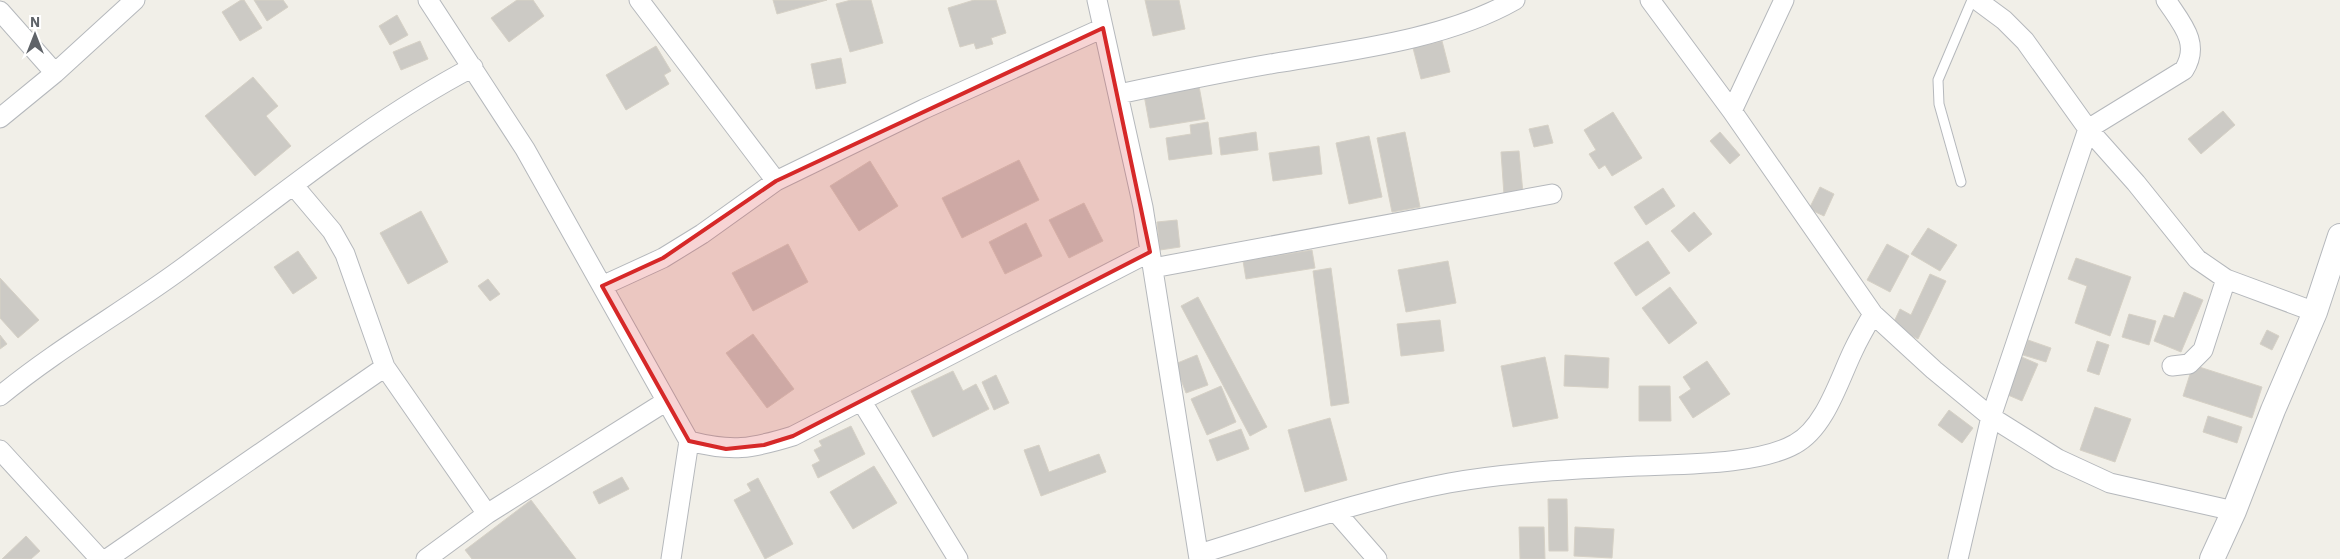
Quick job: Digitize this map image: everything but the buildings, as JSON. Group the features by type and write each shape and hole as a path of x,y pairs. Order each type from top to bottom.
{"street":[{"path":"0,118 55,73 135,0"},
{"path":"428,0 525,148 665,402 689,441 671,559"},
{"path":"639,0 776,182"},
{"path":"1097,0 1119,94 1151,260 1199,556 1336,512 1450,483 1529,472 1732,460 1779,450 1796,444 1815,425 1830,404 1853,350 1873,314"},
{"path":"1119,94 1408,38 1470,22 1515,0"},
{"path":"1650,0 1732,110 1873,314 1934,370 1991,417 2058,459 2110,483 2234,512"},
{"path":"1732,110 1784,0"},
{"path":"1977,0 2004,20 2025,41 2088,129 2136,183 2197,259 2226,279 2315,312"},
{"path":"1958,559 1991,417 2088,129 2184,70 2191,58 2186,30 2166,0"},
{"path":"0,11 55,73"},
{"path":"602,286 663,258 776,182 924,109 1103,28"},
{"path":"0,396 42,362 165,281 413,100 473,67"},
{"path":"294,186 332,230 344,254 385,367 487,514"},
{"path":"689,441 726,449 764,445 793,436 1151,260 1552,194"},
{"path":"2212,559 2234,512 2273,410 2315,312 2340,236"},
{"path":"2172,366 2190,364 2203,350 2226,279"},
{"path":"107,559 385,367"},
{"path":"426,559 487,514 665,402"},
{"path":"862,402 958,559"},
{"path":"0,450 100,559"},
{"path":"1336,512 1377,559"}],"lane":[{"path":"1961,182 1939,104 1938,80 1972,0"}],"highlighted area":[{"path":"1103,28 1150,252 793,436 764,445 726,449 689,441 602,286 663,258 776,181"}]}
